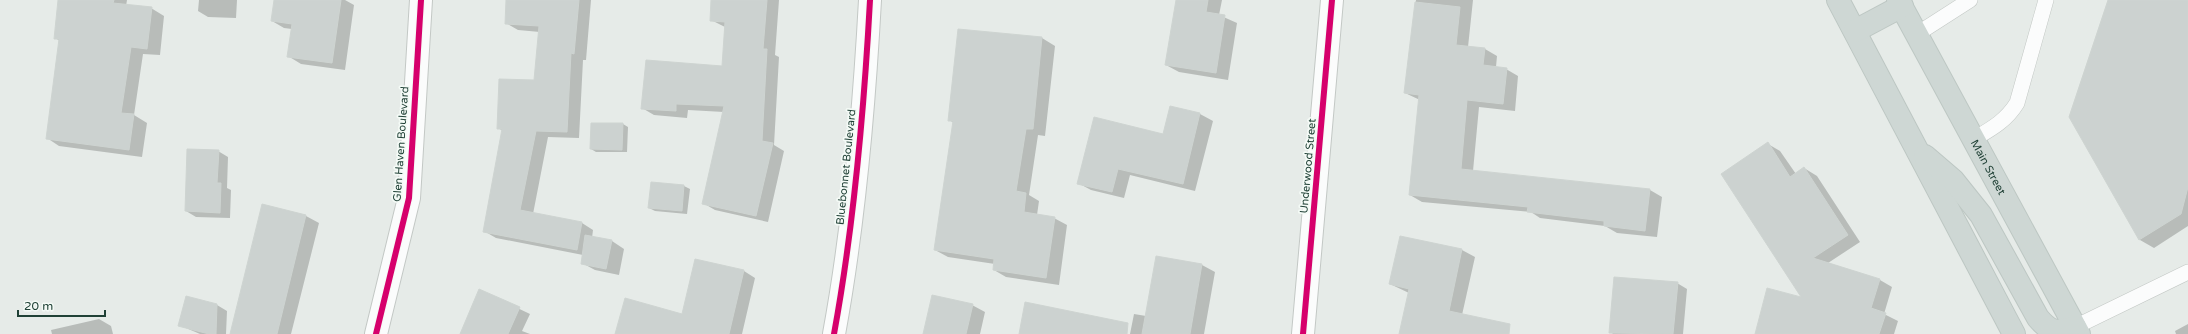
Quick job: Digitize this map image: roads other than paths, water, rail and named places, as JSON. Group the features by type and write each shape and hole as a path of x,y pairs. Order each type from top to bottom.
{"main road":[{"path":"1838,0 2014,334"},
{"path":"1855,31 1900,3"},
{"name":"Main Street","path":"1900,3 2077,330"},
{"path":"1917,149 1954,180 1967,194 1981,215 2038,318 2045,326 2052,331 2077,330"}],"street":[{"name":"Glen Haven Boulevard","path":"376,334 409,198 421,0"},
{"name":"Bluebonnet Boulevard","path":"834,334 845,274 867,60 870,0"},
{"name":"Underwood Street","path":"1303,334 1332,0"}],"lane":[{"path":"1917,34 1970,0"},
{"path":"1974,139 2000,124 2011,114 2017,103 2046,0"},
{"path":"2077,330 2188,272"}]}
